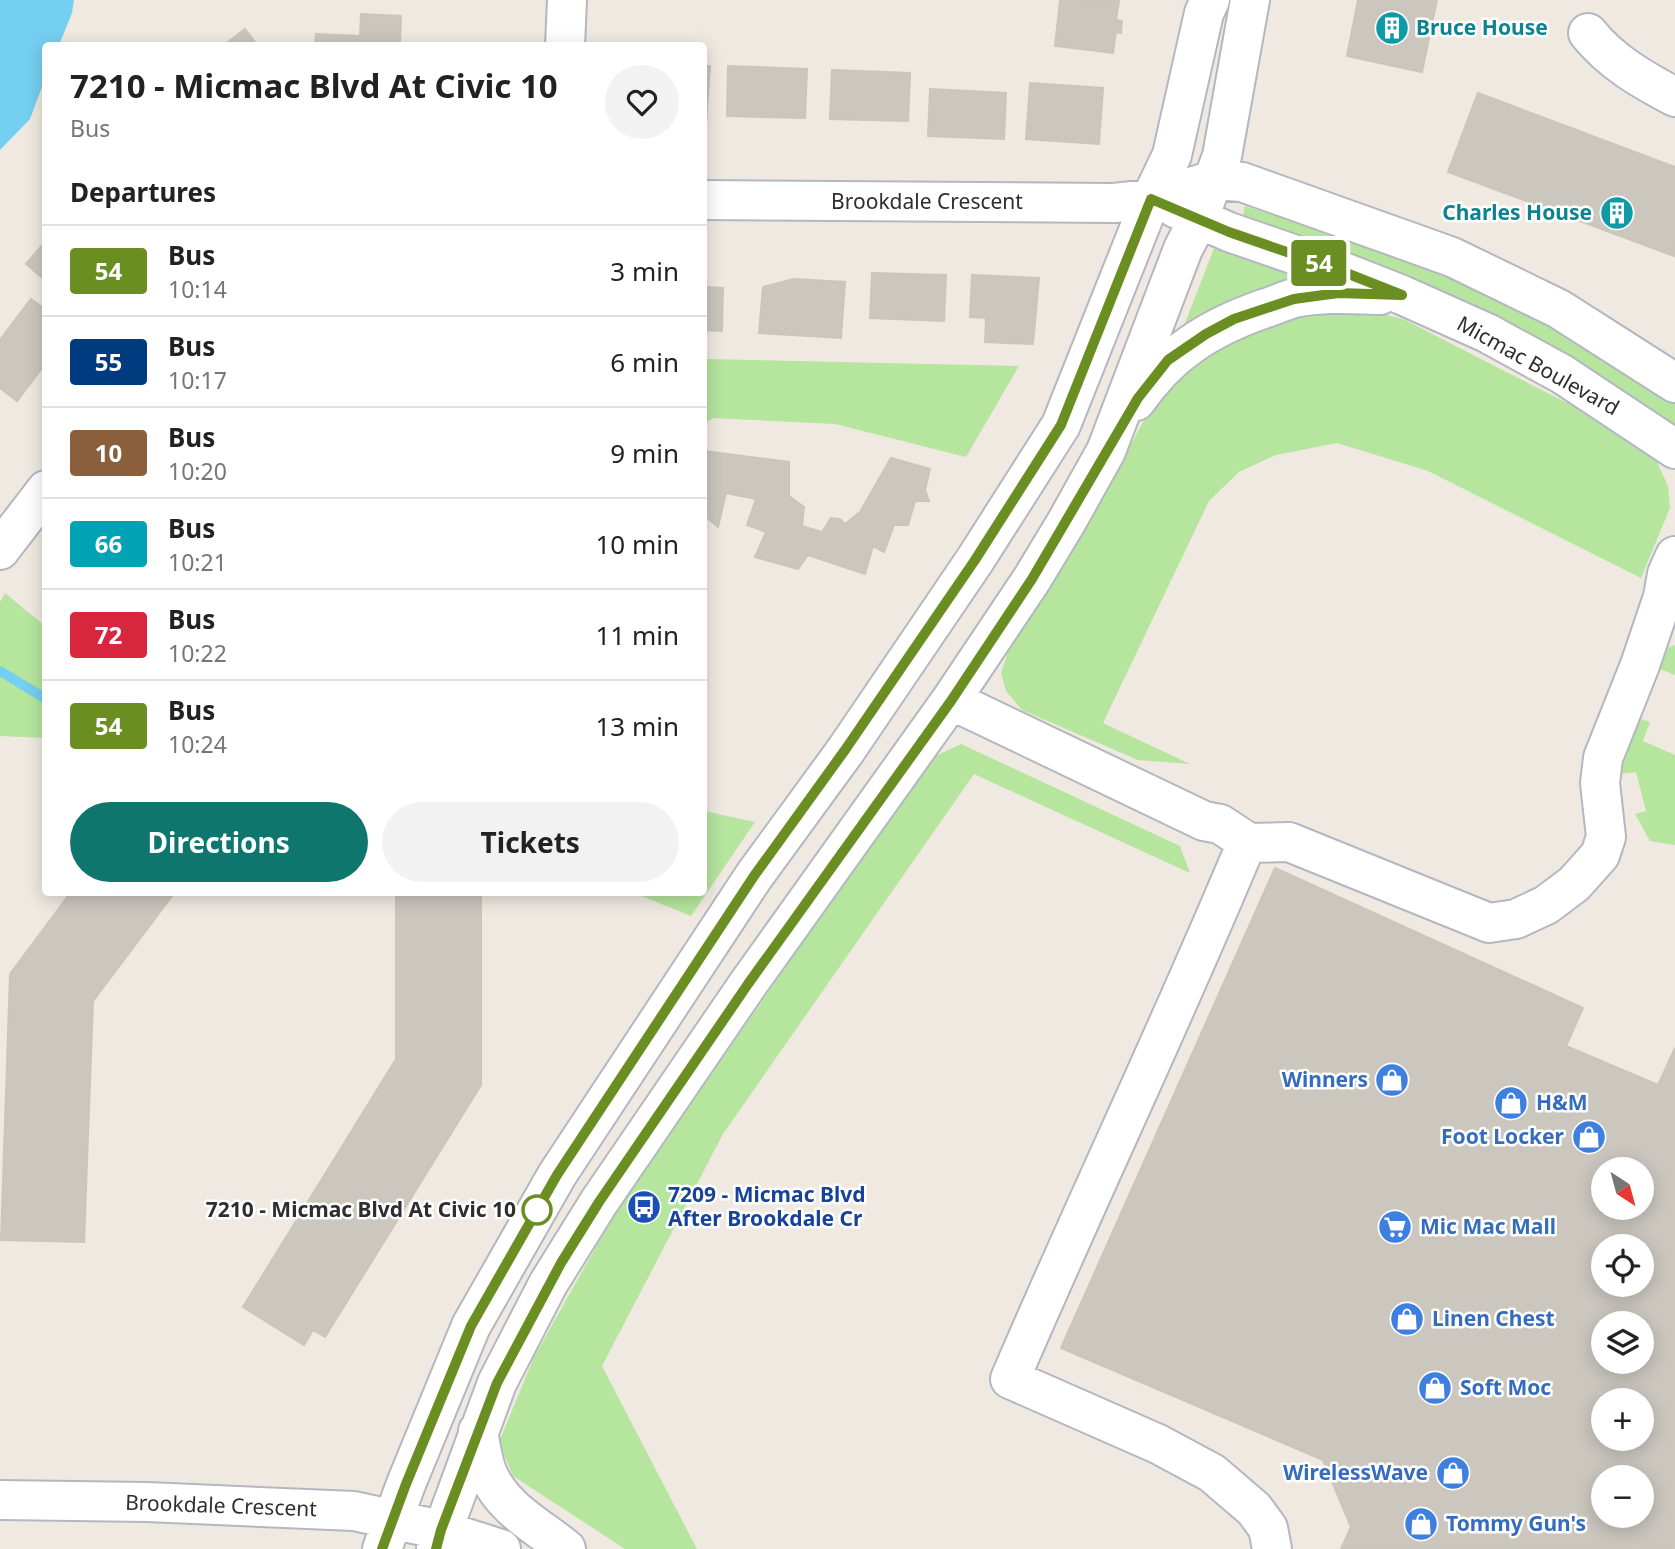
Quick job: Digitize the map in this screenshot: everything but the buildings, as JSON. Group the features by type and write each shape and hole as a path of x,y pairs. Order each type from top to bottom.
{"street":[{"path":"565,42 566,0"},
{"path":"388,1534 471,1326 557,1175 754,876 845,750 975,560 1061,425 1151,199 1172,155 1204,13 1210,0"},
{"path":"1106,451 1183,249 1199,218 1222,156 1250,0"},
{"path":"1588,33 1600,49 1642,80 1675,97"},
{"path":"1151,199 1214,180 1242,182 1452,257 1559,309 1675,383"},
{"name":"Brookdale Crescent","path":"707,200 1114,203 1151,199"},
{"name":"Micmac Boulevard","path":"1151,199 1229,232 1402,295 1488,333 1562,374 1675,449"},
{"path":"438,1539 497,1383 542,1296 599,1202 748,984 951,701 1032,579 1138,398 1168,360 1234,319 1294,299 1338,293 1402,295"},
{"path":"0,550 42,495"},
{"path":"951,701 1204,821 1220,824 1249,843 1289,842 1489,923 1516,919 1546,905 1574,884 1600,855 1606,837 1600,783 1603,758 1669,600 1667,574 1675,556"},
{"path":"1249,843 1108,1153 1010,1380 1158,1444 1212,1473 1254,1509 1268,1528 1272,1549"},
{"path":"478,1431 483,1461 496,1488 516,1512 566,1549"},
{"name":"Brookdale Crescent","path":"0,1500 148,1502 354,1511 388,1534 501,1549"}],"green space":[{"path":"1245,206 1392,252 1503,299 1578,341 1675,403 1675,429 1241,224"},
{"path":"1216,243 1334,278 1180,336"},
{"path":"1352,307 1403,319 1571,405 1657,462 1668,486 1670,508 1641,578 1428,471 1337,443 1276,455 1239,472 1209,501 1103,723 1190,764 1138,760 1022,710 1006,691 1001,673 1009,649 1103,497 1160,390 1198,355 1304,311"},
{"path":"707,359 1019,366 966,457 835,424 713,418 707,422"},
{"path":"5,593 42,624 42,738 0,736 0,602"},
{"path":"1675,645 1675,675 1660,669 1668,648"},
{"path":"1641,719 1650,722 1643,741 1675,755 1675,845 1650,841 1635,814 1646,811 1636,772 1620,774 1627,736 1630,729"},
{"path":"961,744 1180,846 1190,873 974,774 723,1134 602,1366 697,1549 625,1549 513,1476 499,1442 534,1357 613,1217 929,759"},
{"path":"707,812 755,822 707,892"},
{"path":"641,896 705,896 691,916"}],"water":[{"path":"0,0 74,0 72,13 60,42 42,42 42,87 30,119 0,150"}],"waterway":[{"path":"0,671 42,697"}],"bus line":[{"name":"54","path":"382,1549 471,1326 557,1175 754,876 845,750 975,560 1061,425 1151,199 1229,232 1402,295 1338,293 1294,299 1234,319 1168,360 1138,398 1032,579 951,701 655,1118 548,1284 497,1383 436,1549"}],"place":[{"name":"Bruce House","path":"1392,28"},
{"name":"Charles House","path":"1617,213"},
{"name":"Winners","path":"1392,1080"},
{"name":"H&M","path":"1511,1103"},
{"name":"Foot Locker","path":"1589,1137"},
{"name":"7209 - Micmac Blvd After Brookdale Cr","path":"644,1207"},
{"name":"7210 - Micmac Blvd At Civic 10","path":"537,1210"},
{"name":"Mic Mac Mall","path":"1395,1227"},
{"name":"Linen Chest","path":"1407,1319"},
{"name":"Soft Moc","path":"1435,1388"},
{"name":"WirelessWave","path":"1453,1473"},
{"name":"Tommy Gun's","path":"1421,1524"}]}
